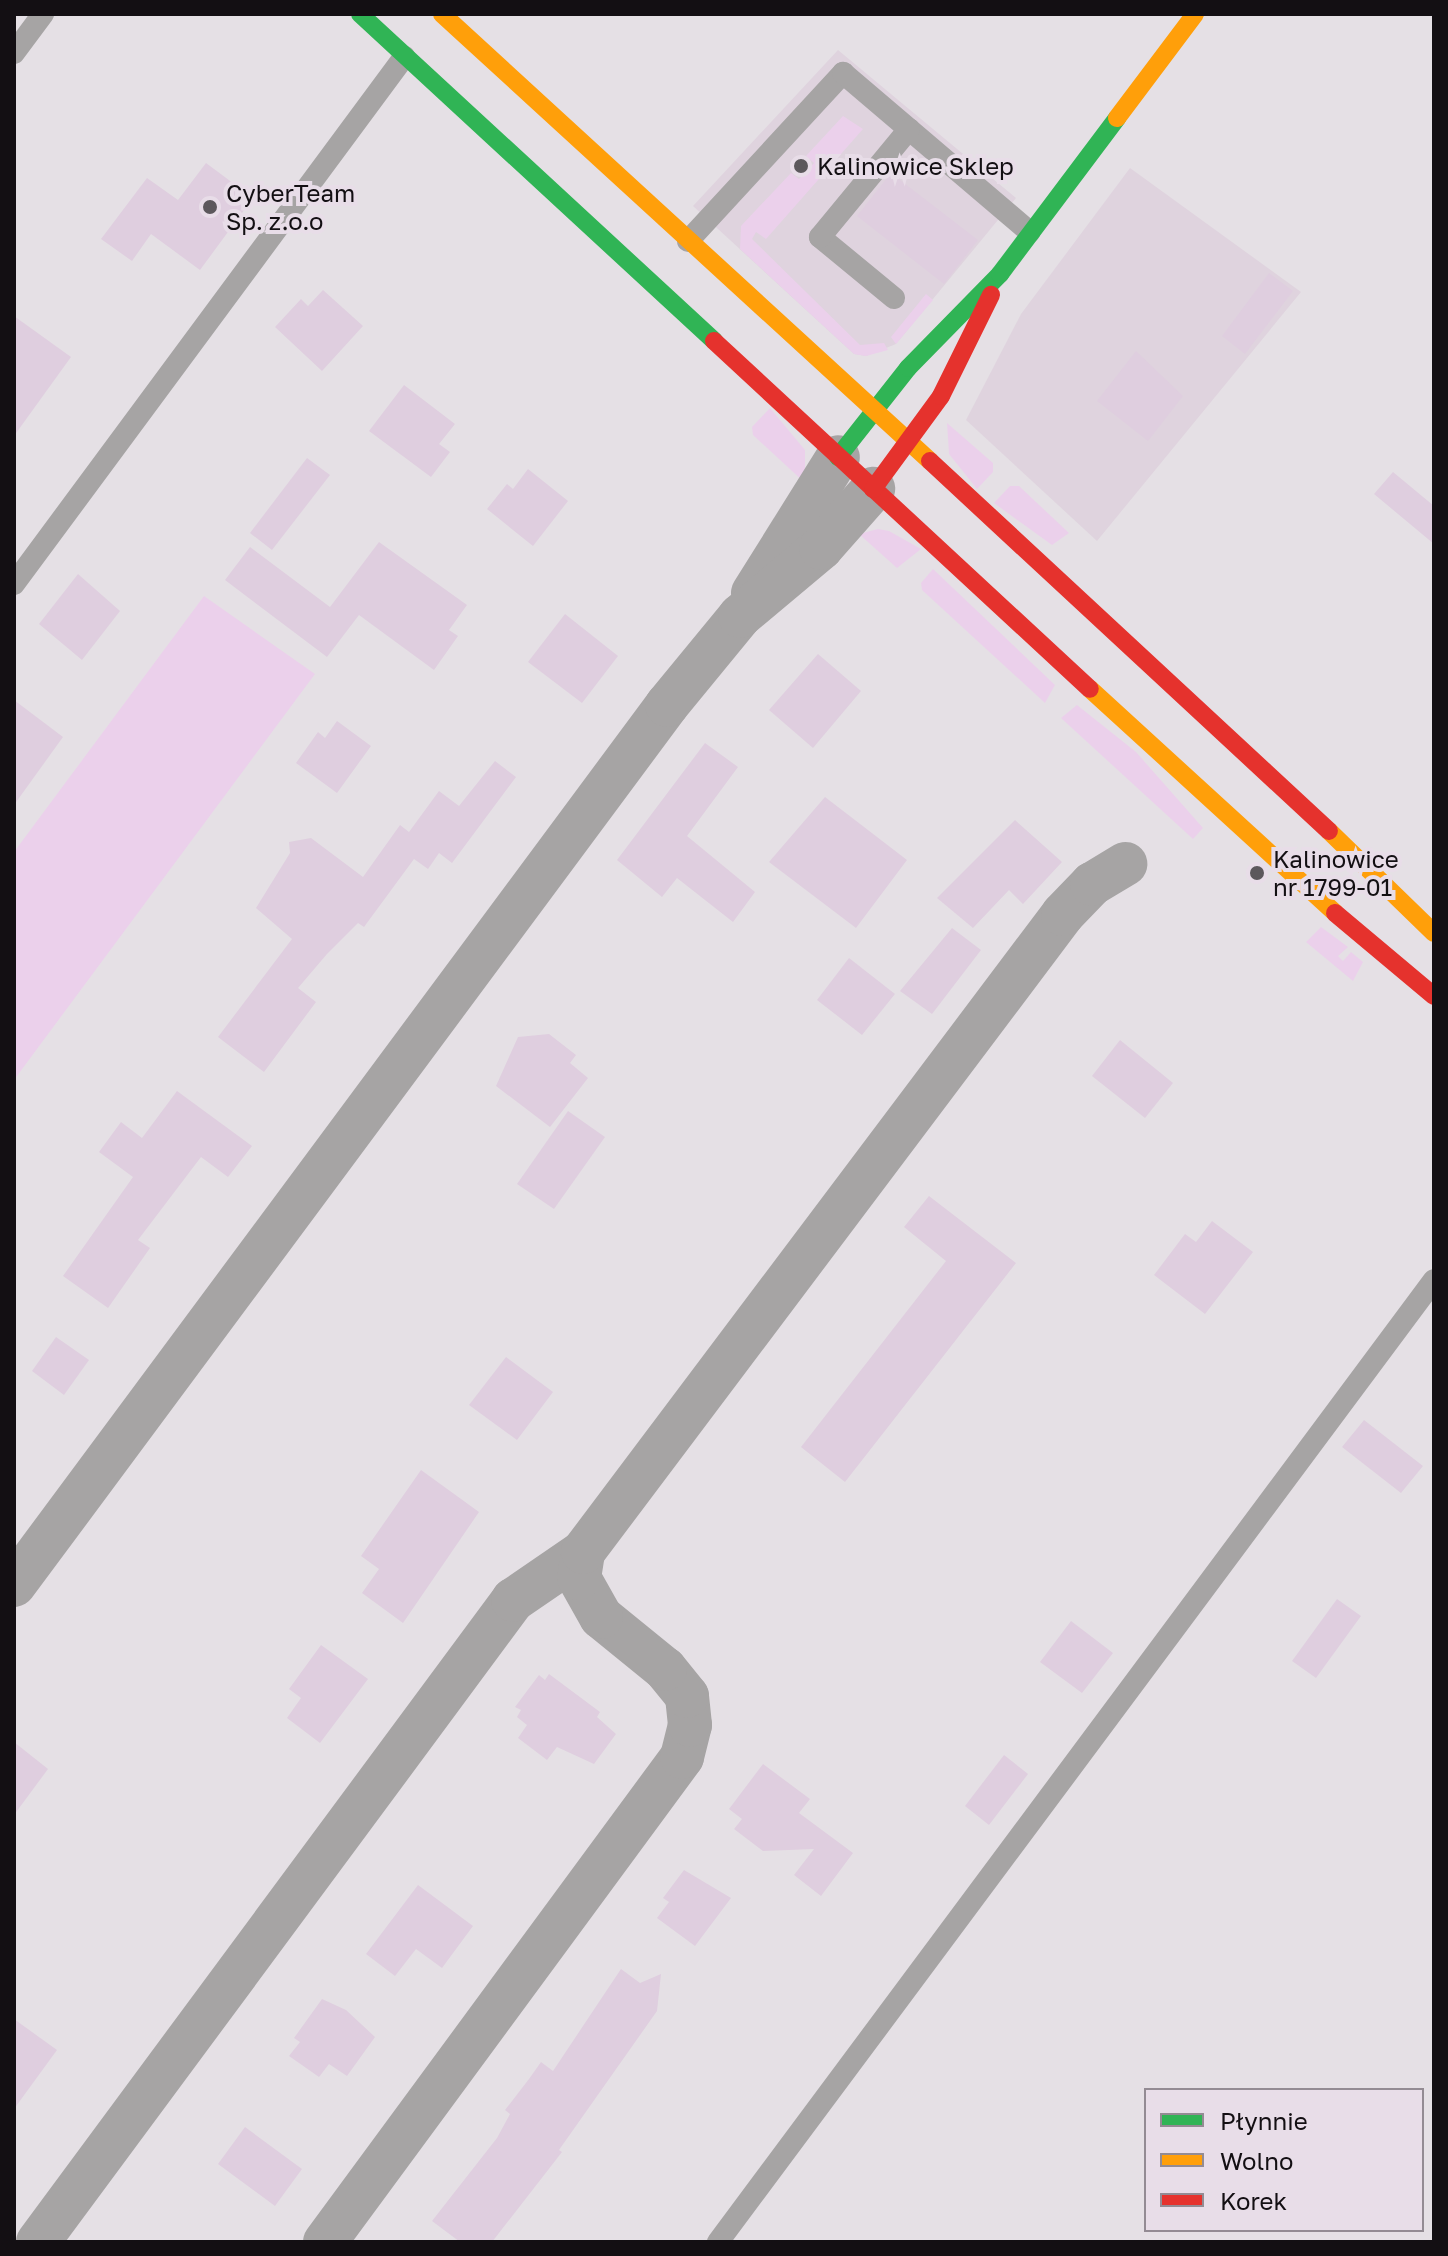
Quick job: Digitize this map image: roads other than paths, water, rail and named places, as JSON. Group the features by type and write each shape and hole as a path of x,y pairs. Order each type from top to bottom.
{"main road":[{"path":"360,14 1318,899 1434,996"},
{"path":"442,14 1276,779 1434,933"},
{"path":"838,457 872,410 1000,274 1195,14"},
{"path":"873,489 908,444 966,353 1000,274"}],"street":[{"path":"14,1585 541,873 740,616 790,527 838,457"},
{"path":"740,616 821,548 873,489"},
{"path":"38,2242 513,1600 583,1552 1063,914 1092,884 1125,864"},
{"path":"325,2242 682,1757 690,1725 687,1696 665,1669 601,1617 579,1578 583,1552"}],"lane":[{"path":"14,53 43,14"},
{"path":"14,584 404,57"},
{"path":"688,241 843,73 1030,232"},
{"path":"894,298 820,237 909,129"},
{"path":"718,2242 1434,1280"}],"place":[{"name":"Kalinowice Sklep","path":"801,166"},
{"name":"CyberTeam Sp. z.o.o","path":"210,207"},
{"name":"Kalinowice nr 1799-01","path":"1257,873"}]}
